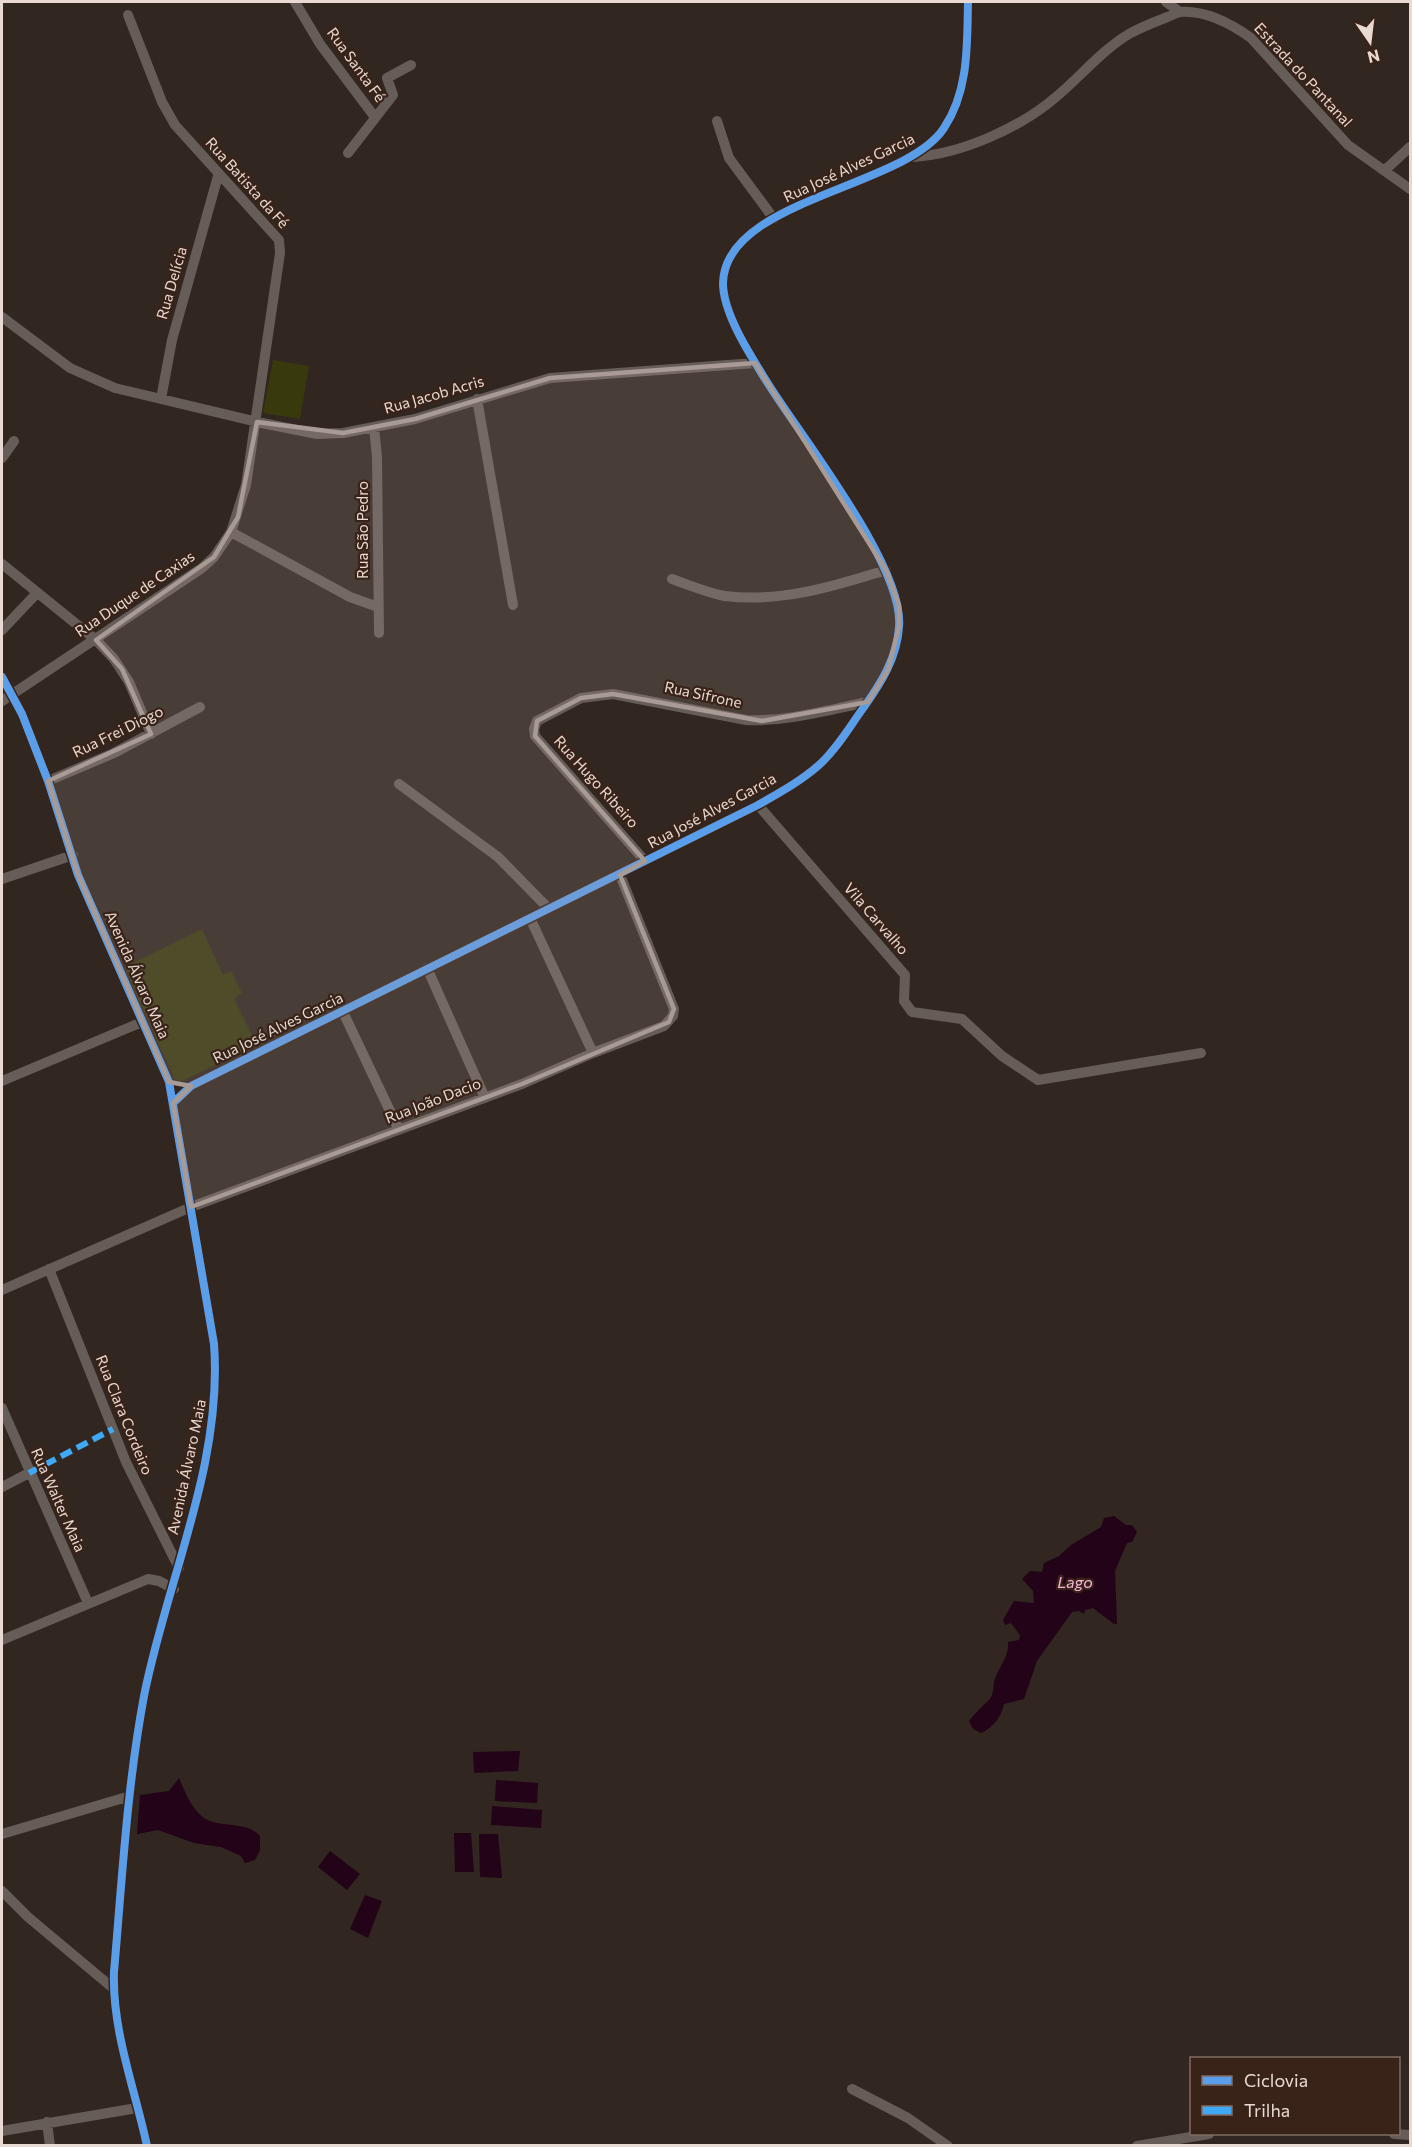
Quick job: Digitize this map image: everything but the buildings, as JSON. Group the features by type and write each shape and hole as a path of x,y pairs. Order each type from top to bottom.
{"street":[{"name":"Rua Santa Fé","path":"295,2 320,44 374,116"},
{"name":"Rua José Alves Garcia","path":"173,1103 191,1086 758,805 820,764 868,702 888,670 899,627 899,605 886,570 855,517 755,363 738,331 725,297 725,267 733,250 774,219 813,197 898,164 929,146 944,130 957,103 966,59 968,2"},
{"path":"1166,2 1180,12"},
{"name":"Estrada do Pantanal","path":"910,157 955,150 977,143 1053,99 1129,34 1192,6 1236,27 1251,38 1348,145 1410,189"},
{"name":"Rua Batista da Fé","path":"128,15 162,102 175,125 218,176 279,240 256,422"},
{"path":"348,153 374,116 393,95 387,78 411,66"},
{"path":"717,121 729,158 774,219"},
{"path":"1385,170 1410,147"},
{"name":"Rua Delícia","path":"161,399 172,340 218,176"},
{"name":"Rua Jacob Acris","path":"2,317 62,363 92,380 114,388 316,434 343,433 415,419 550,378 755,363"},
{"path":"477,399 513,605"},
{"name":"Rua Duque de Caxias","path":"2,701 202,568 214,557 231,532 246,485 256,422"},
{"name":"Rua São Pedro","path":"374,428 377,457 379,633"},
{"path":"2,458 14,441"},
{"path":"231,532 350,597 378,608"},
{"path":"2,564 36,594 96,640 122,669 151,734"},
{"path":"672,579 723,596 742,597 800,593 886,570"},
{"path":"2,630 36,594"},
{"name":"Avenida Álvaro Maia","path":"2,677 13,693 48,781 78,875 168,1082 214,1344 217,1383 210,1436 174,1589 144,1695 130,1796 114,1989 120,2033 147,2145"},
{"name":"Rua Sifrone","path":"537,721 581,699 613,693 746,720 762,721 782,720 868,702"},
{"name":"Rua Frei Diogo","path":"48,781 114,753 200,707"},
{"name":"Rua Hugo Ribeiro","path":"537,721 534,729 535,736 645,861"},
{"path":"399,784 498,857 548,908"},
{"name":"Vila Carvalho","path":"758,805 905,975 904,1001 912,1012 962,1019 1002,1056 1038,1080 1201,1053"},
{"path":"2,879 73,855"},
{"name":"Rua João Dacio","path":"2,1290 191,1207 484,1098 664,1026 669,1022 674,1009 620,874"},
{"path":"530,918 593,1053"},
{"path":"427,969 484,1098"},
{"path":"343,1012 399,1130"},
{"path":"2,1081 142,1022"},
{"path":"168,1082 191,1086"},
{"name":"Rua Clara Cordeiro","path":"49,1269 126,1462 179,1568"},
{"name":"Rua Walter Maia","path":"2,1408 88,1603"},
{"path":"2,1487 29,1473"},
{"path":"2,1640 148,1579 159,1581 174,1589"},
{"path":"2,1834 130,1796"},
{"path":"2,1891 28,1917 114,1989"},
{"path":"852,2089 908,2118 948,2145"},
{"path":"2,2131 137,2108"},
{"path":"47,2122 50,2145"},
{"path":"1137,2145 1197,2135"}],"highlighted area":[{"path":"755,363 886,570 899,605 899,627 888,670 868,702 762,721 613,694 581,698 537,721 535,736 645,861 620,875 674,1009 669,1022 522,1084 191,1207 173,1103 191,1086 169,1082 78,875 48,781 151,734 122,669 96,640 214,557 238,517 257,422 343,433 415,419 550,378"}],"shaded area":[{"path":"273,360 309,366 300,419 263,413"},
{"path":"202,929 223,975 231,971 242,993 234,999 257,1045 182,1081 175,1080 123,968"}],"water":[{"name":"Lago","path":"1114,1516 1126,1525 1132,1525 1137,1532 1132,1542 1127,1543 1115,1571 1117,1624 1093,1608 1085,1610 1084,1614 1079,1611 1072,1612 1037,1661 1024,1699 1004,1704 996,1721 986,1731 981,1733 973,1729 969,1721 991,1698 994,1682 1007,1652 1008,1642 1019,1640 1020,1635 1011,1623 1005,1625 1003,1620 1014,1601 1034,1603 1033,1591 1022,1579 1030,1571 1042,1572 1044,1563 1059,1556 1071,1545 1101,1527 1104,1518"},
{"path":"520,1751 518,1771 474,1773 473,1752"},
{"path":"179,1778 192,1805 204,1818 248,1828 260,1836 260,1850 255,1860 245,1863 241,1856 221,1847 194,1843 158,1830 137,1834 140,1795 169,1791"},
{"path":"496,1780 538,1783 537,1803 495,1801"},
{"path":"492,1806 542,1810 541,1828 491,1825"},
{"path":"454,1833 471,1833 474,1872 455,1872"},
{"path":"479,1834 498,1834 502,1878 480,1877"},
{"path":"330,1851 360,1874 347,1890 318,1867"},
{"path":"365,1895 382,1901 368,1938 350,1929"}],"marked path":[{"path":"29,1473 113,1429"}],"cycle path":[{"path":"173,1103 191,1086 758,805 812,771 826,759 843,737 876,689 892,660 899,627 896,602 886,571 869,538 746,347 728,308 723,283 731,255 753,232 784,213 820,196 893,166 923,148 944,128 952,114 962,83 967,51 968,2"},
{"path":"2,677 22,714 48,781 78,875 169,1082 214,1344 215,1389 202,1478 154,1652 138,1730 129,1799 114,1972 114,1994 120,2038 147,2146"}]}
